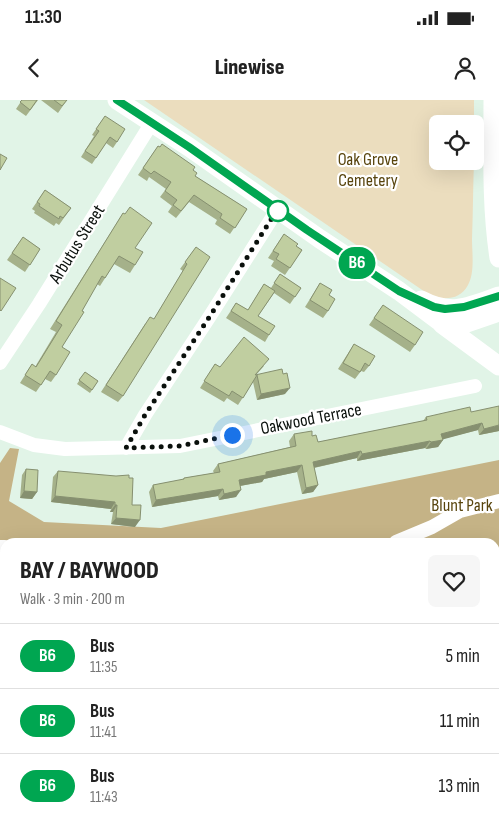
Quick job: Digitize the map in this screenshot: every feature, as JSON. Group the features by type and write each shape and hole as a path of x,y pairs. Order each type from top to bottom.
{"main road":[{"path":"117,100 399,291 499,366"},
{"path":"493,100 493,186 499,258"},
{"path":"399,291 434,307 445,309 464,307 499,296"},
{"path":"439,321 458,326 499,312"}],"street":[{"name":"Arbutus Street","path":"0,363 40,304 151,124"},
{"path":"126,448 145,415 277,210"},
{"name":"Oakwood Terrace","path":"0,432 34,445 64,449 180,446 475,386"},
{"path":"406,538 432,527 460,510 499,501"}],"green space":[{"name":"Oak Grove Cemetery","path":"144,100 474,100 474,115 429,115 429,170 474,170 473,256 470,280 461,294 452,298 431,296"},
{"name":"Blunt Park","path":"10,448 19,449 9,501 44,522 161,528 499,460 499,538 0,538 0,463"}],"building":[{"path":"22,100 37,100 30,110 20,102"},
{"path":"54,100 67,100 62,106"},
{"path":"105,116 125,129 117,142 110,137 96,158 85,151 99,131 96,129"},
{"path":"162,144 195,167 193,170 197,173 195,176 247,209 235,228 220,218 222,214 194,195 181,211 173,205 177,200 165,191 171,182 154,171 151,174 143,168 158,146 160,147"},
{"path":"0,154 7,158 0,170"},
{"path":"45,190 71,208 63,218 60,216 59,219 39,206 40,204 37,202"},
{"path":"130,207 152,223 135,248 143,252 135,265 119,256 105,278 102,276 82,311 84,312 62,347 70,352 56,375 50,371 41,385 25,375 32,364 36,367 62,325 56,321 123,213 125,214"},
{"path":"284,234 298,244 296,246 302,250 290,268 276,259 279,254 273,251"},
{"path":"23,237 40,249 30,265 12,253"},
{"path":"196,247 210,257 123,396 106,385 150,317 154,319 187,264 185,262"},
{"path":"280,274 301,288 295,297 274,283"},
{"path":"0,278 16,288 1,311 0,310"},
{"path":"320,283 332,290 329,295 335,299 328,311 310,300"},
{"path":"264,284 275,291 258,316 275,326 269,335 231,311 236,303 248,310"},
{"path":"383,305 423,332 415,345 374,318"},
{"path":"244,337 269,359 255,375 282,369 283,374 287,373 290,388 261,394 257,375 243,398 232,391 229,396 204,381 215,364 220,367"},
{"path":"354,344 375,356 369,366 365,363 360,372 343,363"},
{"path":"85,372 98,381 92,390 79,380"},
{"path":"499,406 499,425 484,429 482,423 441,434 443,440 362,454 361,451 313,462 318,485 306,488 302,465 266,472 266,475 239,480 241,490 224,494 223,489 156,500 153,485 220,472 218,464 296,446 294,434 312,431 312,436 316,435 318,442 427,420 426,417 470,407 471,412"},
{"path":"26,469 38,470 37,492 24,491"},
{"path":"58,471 116,476 129,475 129,478 133,478 132,505 141,505 140,520 116,518 117,505 115,505 115,502 55,496"}],"bus line":[{"name":"B6","path":"117,100 399,291 434,307 445,309 456,309 499,296"}],"route":[{"path":"232,435 180,446 126,448 145,415 278,211"}]}
